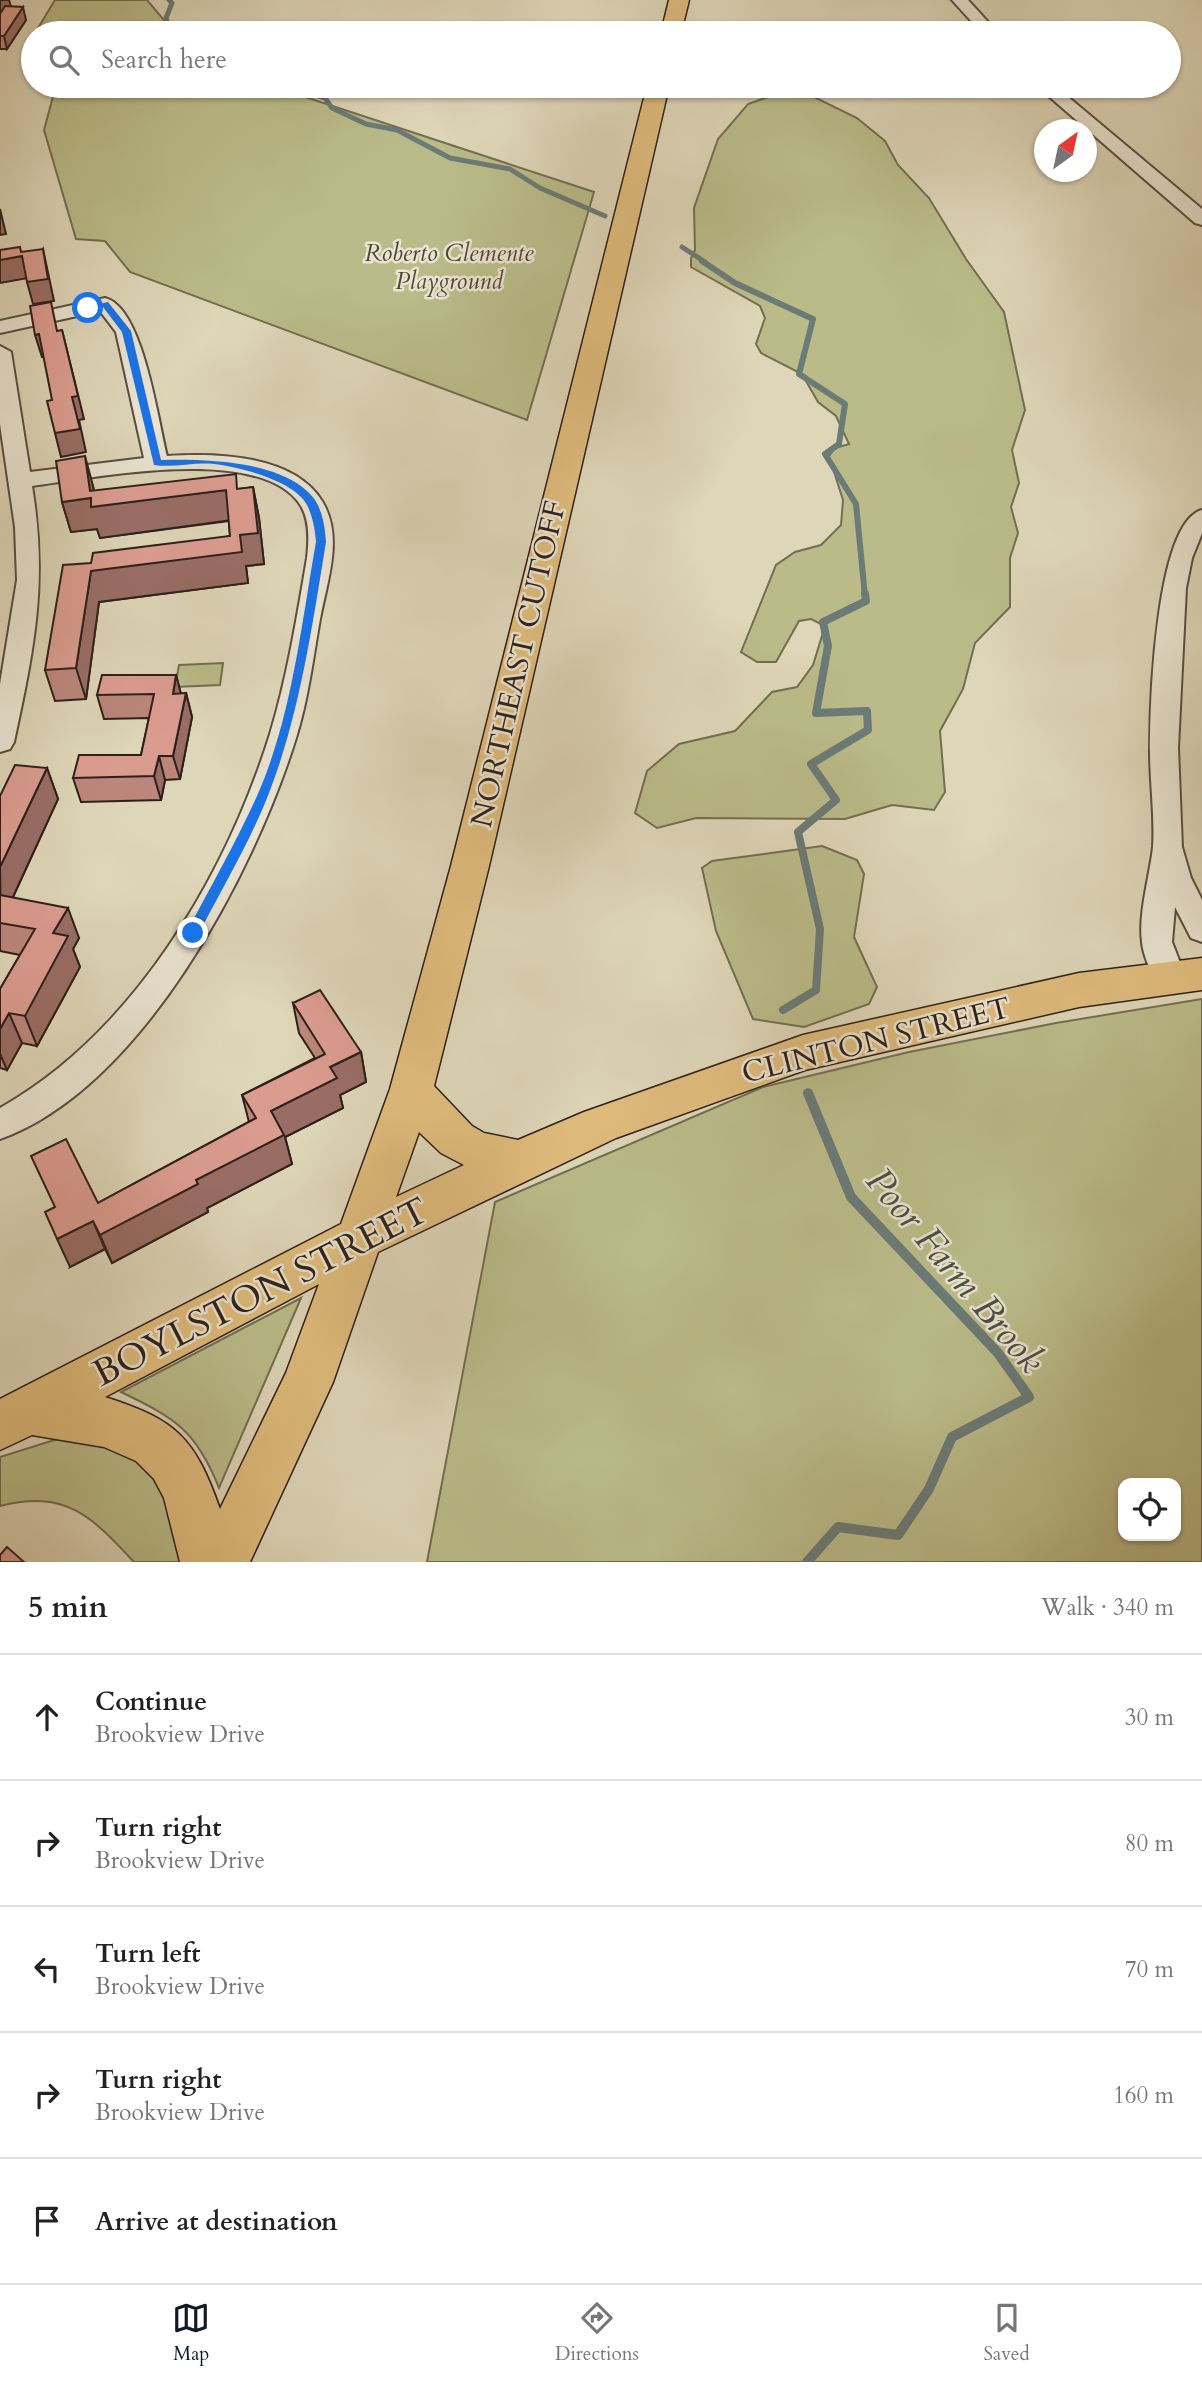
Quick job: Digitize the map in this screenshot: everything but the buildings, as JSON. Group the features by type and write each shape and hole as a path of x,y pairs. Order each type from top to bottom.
{"main road":[{"path":"674,21 679,0"},
{"name":"NORTHEAST CUTOFF","path":"222,1562 308,1382 412,1089 470,866 655,98"},
{"name":"CLINTON STREET","path":"520,1160 600,1125 803,1053 1079,990 1186,976"},
{"path":"412,1089 456,1143 481,1154 520,1160"},
{"name":"BOYLSTON STREET","path":"13,1417 222,1312 361,1237 520,1160"},
{"path":"13,1417 98,1418 130,1429 155,1442 187,1482 198,1513 208,1562"}],"street":[{"path":"960,0 979,21"},
{"path":"1059,98 1202,219"},
{"path":"0,327 105,304 126,331 157,463"},
{"path":"0,352 27,527 29,580 17,671 0,742"},
{"path":"0,1125 69,1083 135,1017 168,974 206,910 258,806 287,720 321,542 310,501 284,481 254,469 214,461 157,463 18,481"},
{"path":"1202,517 1191,531 1180,558 1174,588 1164,748 1167,847 1176,878 1202,930"},
{"path":"1166,830 1157,942 1186,976"}],"green space":[{"path":"55,0 147,0 165,21 42,21"},
{"name":"Roberto Clemente Playground","path":"53,98 308,98 594,192 527,420 130,272 105,241 76,239 44,130"},
{"path":"765,98 816,98 857,118 885,141 898,165 929,198 966,259 1004,312 1025,410 1012,450 1019,483 1011,507 1018,533 1010,558 1010,607 975,643 963,689 940,731 945,792 934,810 892,805 845,819 696,818 657,828 635,813 647,771 679,744 735,731 772,692 797,687 813,665 825,626 811,619 799,621 776,662 757,662 741,652 776,565 795,552 821,545 841,525 843,500 829,456 835,448 849,444 836,416 818,402 802,374 761,353 756,344 765,318 760,306 691,267 695,250 694,208 718,139 748,104"},
{"path":"223,663 220,685 175,687 179,665"},
{"path":"822,846 857,860 864,874 854,937 877,987 869,1004 804,1027 753,1019 716,931 702,868 712,861"},
{"path":"1202,999 1202,1562 427,1562 495,1202 763,1087 909,1052 1056,1023"},
{"path":"301,1298 219,1488 202,1452 182,1428 156,1410 121,1392"},
{"path":"67,1436 107,1438 159,1472 183,1545 179,1562 134,1562 91,1520 60,1504 43,1501 0,1506 0,1457"}],"waterway":[{"name":"Poor Farm Brook","path":"167,21 172,3 169,0"},
{"name":"Poor Farm Brook","path":"325,98 332,108 366,124 397,130 450,158 510,169 540,188 605,216"},
{"name":"Poor Farm Brook","path":"682,247 705,262"},
{"name":"Poor Farm Brook","path":"702,261 735,283 813,319 799,374 845,404 839,444 825,454 856,504 865,596"},
{"name":"Poor Farm Brook","path":"783,1010 816,990 820,929 798,832 836,800 811,764 868,730 867,711 816,713 828,646 823,622 866,601 865,594"},
{"name":"Poor Farm Brook","path":"807,1562 838,1527 898,1535 929,1489 952,1437 1029,1397 998,1353 851,1197 808,1093"}],"route":[{"path":"88,308 105,304 126,331 157,463 214,461 267,474 301,492 310,501 319,526 321,542 301,661 284,734 263,795 193,933"}]}
